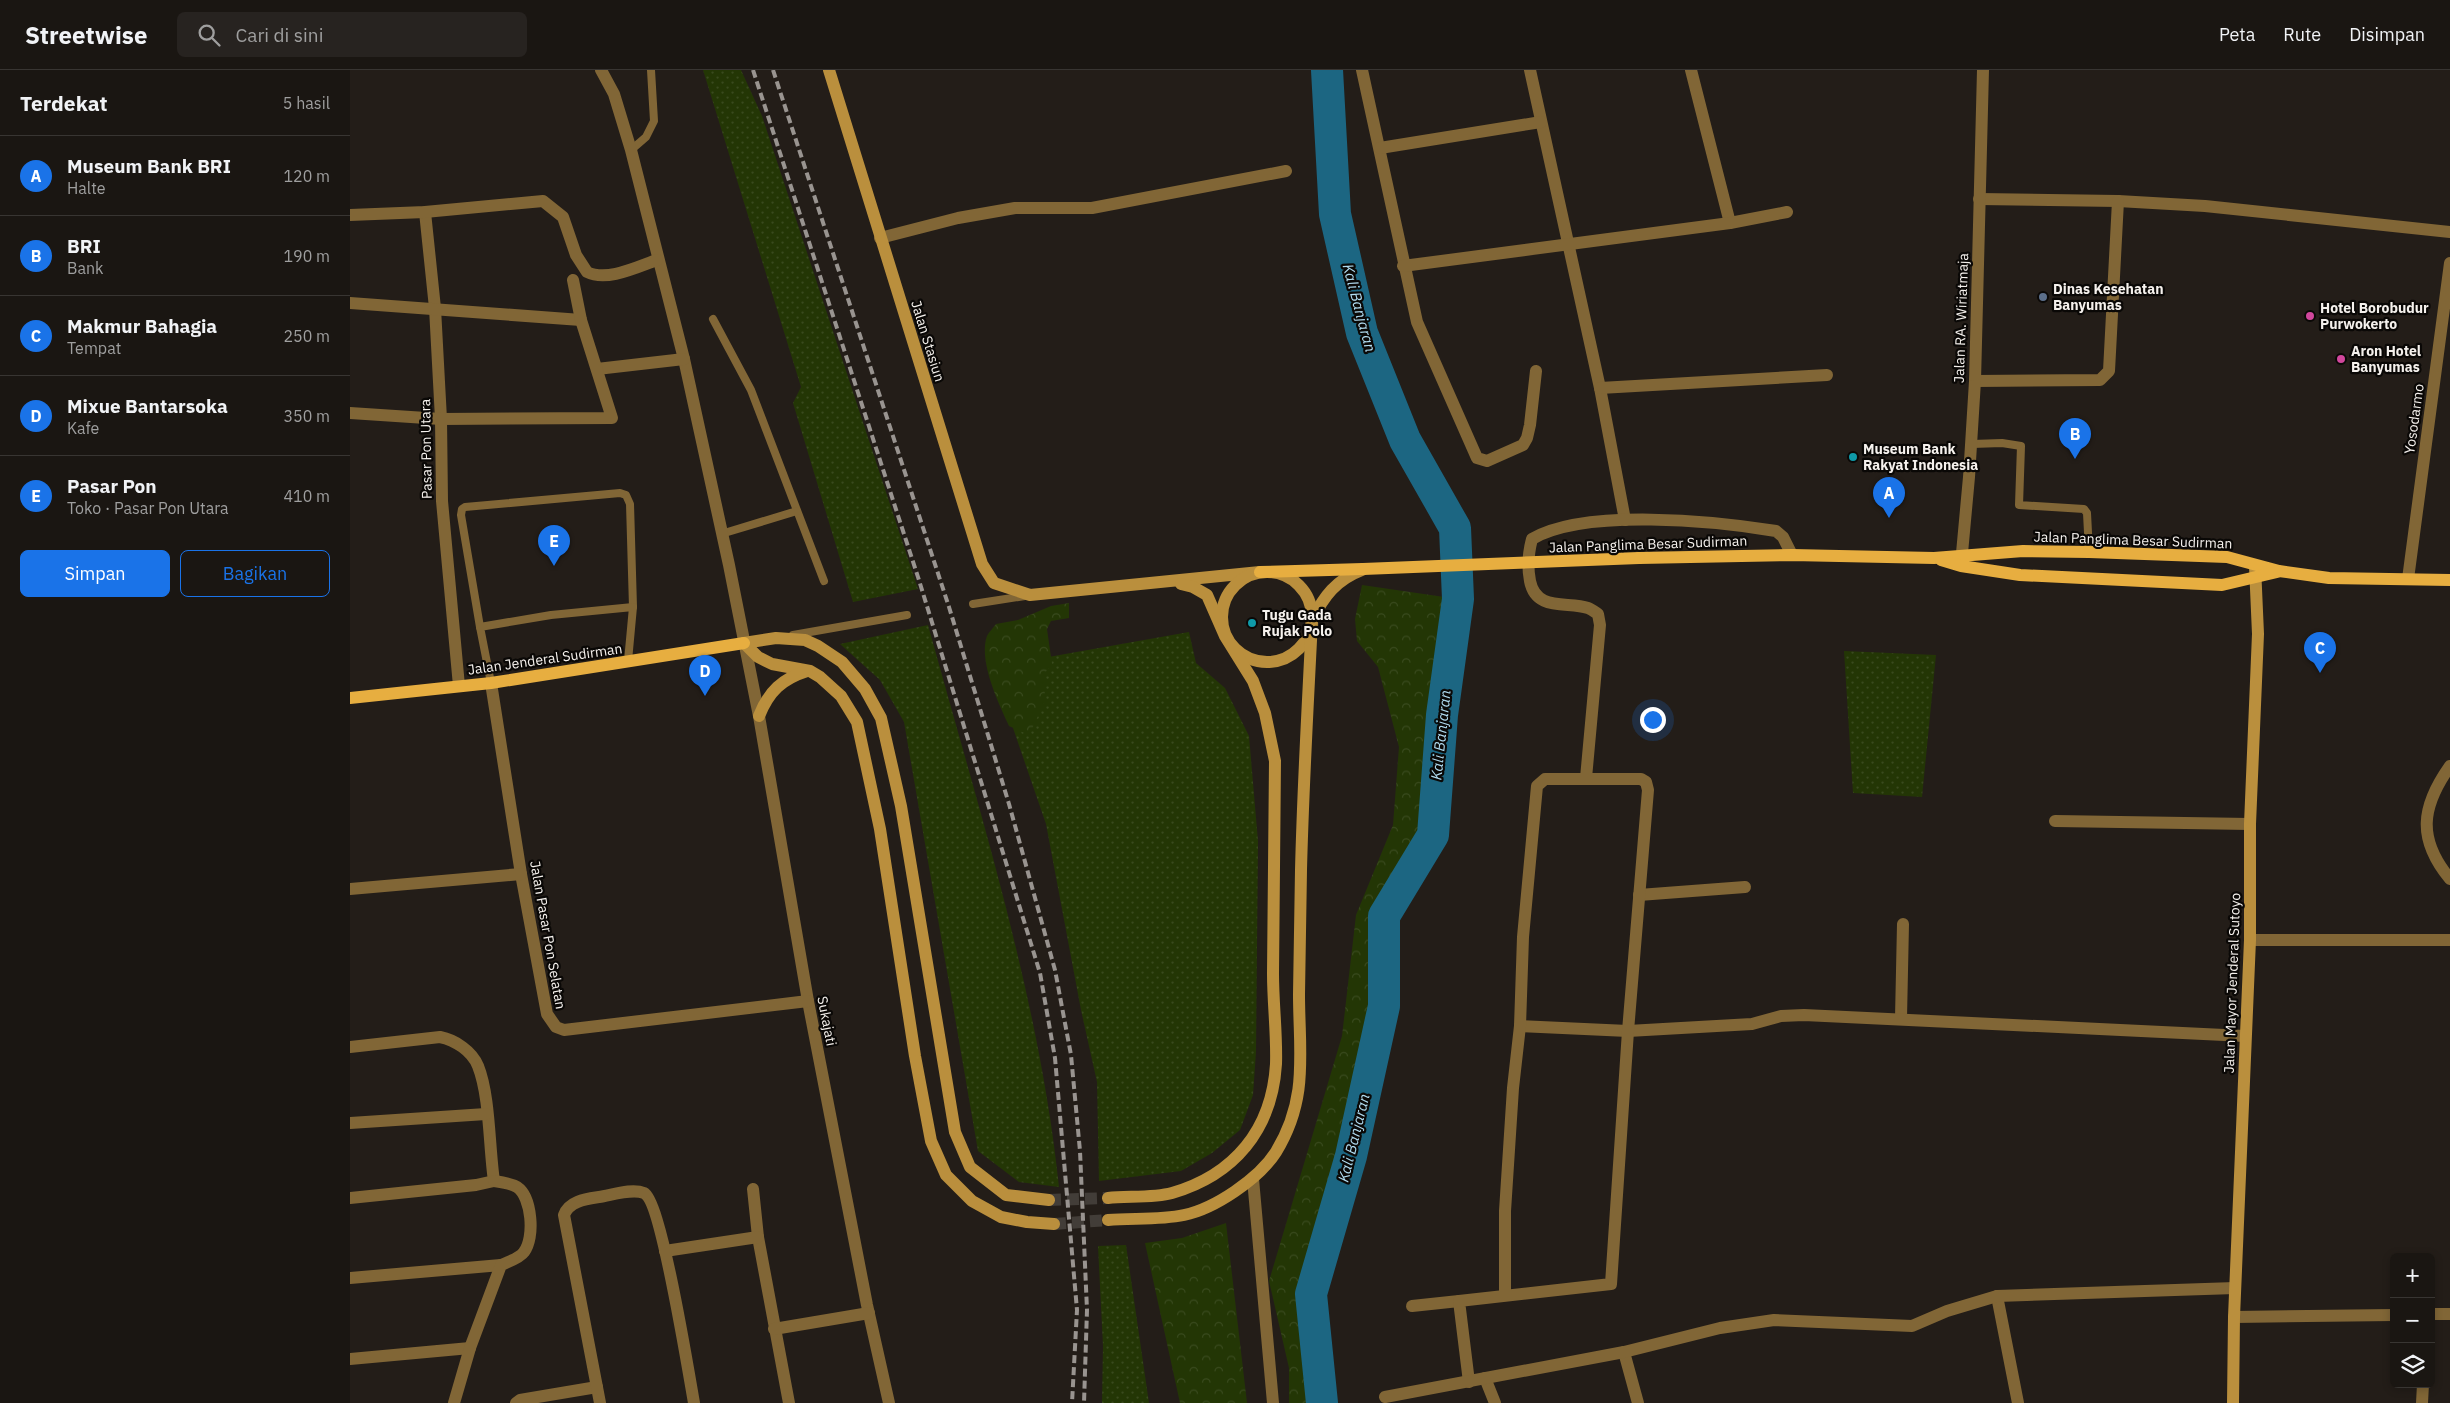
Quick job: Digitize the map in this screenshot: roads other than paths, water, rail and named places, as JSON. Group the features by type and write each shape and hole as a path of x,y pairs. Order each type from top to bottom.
{"main road":[{"name":"Jalan Stasiun","path":"830,70 880,238 982,564 994,583 1030,595 1260,572"},
{"name":"Jalan Panglima Besar Sudirman","path":"1962,561 2023,551 2088,552 2227,557 2256,571"},
{"name":"Jalan Panglima Besar Sudirman","path":"1363,570 1640,558 1792,555 1934,558 1962,561 2020,575 2222,585 2256,571 2279,571 2329,578 2408,579"},
{"path":"1108,1198 1171,1194 1211,1177 1235,1160 1257,1134 1269,1104 1276,1065 1273,990 1275,761 1266,713 1253,681 1225,636 1222,624 1224,601 1239,582 1260,572 1363,570"},
{"path":"1225,636 1233,648 1245,658 1260,662 1275,662 1289,657 1301,647 1309,635 1312,620 1323,600 1334,586 1347,576 1363,570"},
{"name":"Jalan Mayor Jenderal Sutoyo","path":"2233,1403 2235,1288 2250,940 2250,824 2258,634 2256,571"},
{"path":"1108,1220 1184,1215 1224,1198 1253,1179 1276,1152 1291,1120 1298,1095 1302,1071 1299,996 1301,878 1312,620 1311,607 1306,594 1298,584 1274,572 1260,572"},
{"path":"2408,579 2450,580"},
{"name":"Jalan Stasiun","path":"1171,581 1193,587 1207,595 1225,636"},
{"path":"744,643 776,638 805,640 842,662 865,690 881,718 903,815 955,1132 970,1167 1006,1195 1049,1200"},
{"path":"744,643 758,657 772,664 810,671 841,696 857,722 880,829 914,1056 931,1141 946,1174 972,1201 1001,1217 1027,1222 1054,1224"},
{"name":"Jalan Jenderal Sudirman","path":"350,698 491,683 744,643"},
{"path":"759,716 766,699 778,684 793,675 810,671"}],"street":[{"name":"Sukajati","path":"601,70 614,94 631,150 657,260 684,359 722,534 759,716 808,1001 888,1403"},
{"path":"1362,70 1380,148 1403,266 1417,322 1477,458 1487,460 1523,445 1530,425 1536,371"},
{"path":"1530,70 1600,388 1625,520"},
{"path":"1691,70 1730,223"},
{"name":"Jalan RA. Wiriatmaja","path":"1962,561 1972,444 1983,70"},
{"path":"1380,148 1541,122"},
{"path":"880,238 967,216 1015,208 1092,208 1286,171"},
{"path":"1979,199 2118,201 2205,206 2450,232"},
{"path":"350,215 425,212 542,201 563,217 576,255 587,272 604,275 622,272 657,260"},
{"path":"1974,381 2100,380 2106,376 2109,371 2118,201"},
{"name":"Pasar Pon Utara","path":"425,212 435,308 441,419 442,501 459,686"},
{"path":"1403,266 1730,223 1787,212"},
{"name":"Yosodarmo","path":"2408,579 2450,263"},
{"path":"350,413 441,419 612,418 581,320 573,280"},
{"path":"350,303 581,320"},
{"path":"597,369 684,359"},
{"path":"1600,388 1828,375"},
{"path":"1586,778 1600,625 1598,614 1589,608 1555,604 1541,600 1531,589 1528,554 1532,539 1560,527 1625,520 1716,524 1776,531 1783,537 1792,555"},
{"name":"Jalan Pasar Pon Selatan","path":"491,683 521,874 548,1020 559,1029 808,1001"},
{"path":"2450,766 2432,794 2427,807 2426,820 2428,839 2433,853 2450,879"},
{"path":"1412,1306 1505,1294 1611,1284 1628,1030 1648,790 1646,782 1634,778 1545,778 1537,786 1523,936 1520,1026 1513,1088 1505,1210 1505,1294"},
{"path":"2055,821 2250,824"},
{"path":"350,889 521,874"},
{"path":"1639,895 1745,887"},
{"path":"1901,1018 1903,924"},
{"path":"2250,940 2450,940"},
{"path":"1520,1026 1628,1030 1752,1024 1789,1016 1901,1018 2245,1036"},
{"path":"350,1047 440,1037 449,1039 467,1051 478,1065 484,1090 494,1181"},
{"path":"350,1123 486,1114"},
{"path":"1253,1179 1273,1403"},
{"path":"350,1198 476,1185 494,1181 518,1188 523,1194 531,1225 531,1240 524,1253 501,1265 350,1278"},
{"path":"753,1189 758,1237 789,1403"},
{"path":"600,1403 564,1214 566,1209 585,1199 635,1191 645,1194 652,1202 665,1251 694,1403"},
{"path":"665,1251 758,1237"},
{"path":"454,1403 470,1348 501,1265"},
{"path":"1385,1397 1624,1352 1720,1328 1774,1320 1912,1326 1947,1312 1997,1296 2235,1288"},
{"path":"1997,1296 2018,1403"},
{"path":"1459,1300 1469,1382"},
{"path":"774,1329 869,1313"},
{"path":"2435,1314 2450,1314"},
{"path":"2234,1318 2390,1315"},
{"path":"350,1359 470,1348"},
{"path":"1624,1352 1638,1403"},
{"path":"1485,1378 1494,1403"},
{"path":"516,1403 520,1400 597,1388"},
{"path":"2422,1403 2423,1388"}],"lane":[{"path":"631,150 646,137 654,121 651,70"},
{"path":"713,319 750,390 824,581"},
{"path":"1972,444 2020,446 2019,505 2084,510 2087,513 2088,552"},
{"path":"491,683 461,515 462,509 465,507 620,493 626,495 630,504 633,607 628,661"},
{"path":"722,534 797,511"},
{"name":"Jalan Stasiun","path":"973,604 1030,595"},
{"path":"480,627 551,615 633,607"},
{"path":"776,638 907,615"}],"waterway":[{"name":"Kali Banjaran","path":"1322,1403 1311,1294 1351,1156 1384,1006 1384,916 1433,835 1442,715 1458,599 1455,528 1405,440 1362,333 1335,214 1327,70"}],"tunnel":[{"path":"1049,1200 1108,1198"},
{"path":"1054,1224 1108,1220"}],"railway":[{"path":"753,70 918,577 1040,973 1055,1058 1077,1310 1072,1403"},
{"path":"773,70 949,607 1009,804 1055,970 1071,1055 1080,1151 1087,1310 1084,1403"}],"place":[{"name":"Dinas Kesehatan Banyumas","path":"2043,297"},
{"name":"Hotel Borobudur Purwokerto","path":"2310,316"},
{"name":"Aron Hotel Banyumas","path":"2341,359"},
{"name":"Museum Bank Rakyat Indonesia","path":"1853,457"},
{"name":"BRI","path":"2075,459"},
{"name":"Museum Bank BRI","path":"1889,518"},
{"name":"Pasar Pon","path":"554,566"},
{"name":"Tugu Gada Rujak Polo","path":"1252,623"},
{"name":"Makmur Bahagia","path":"2320,673"},
{"name":"Mixue Bantarsoka","path":"705,696"}]}
